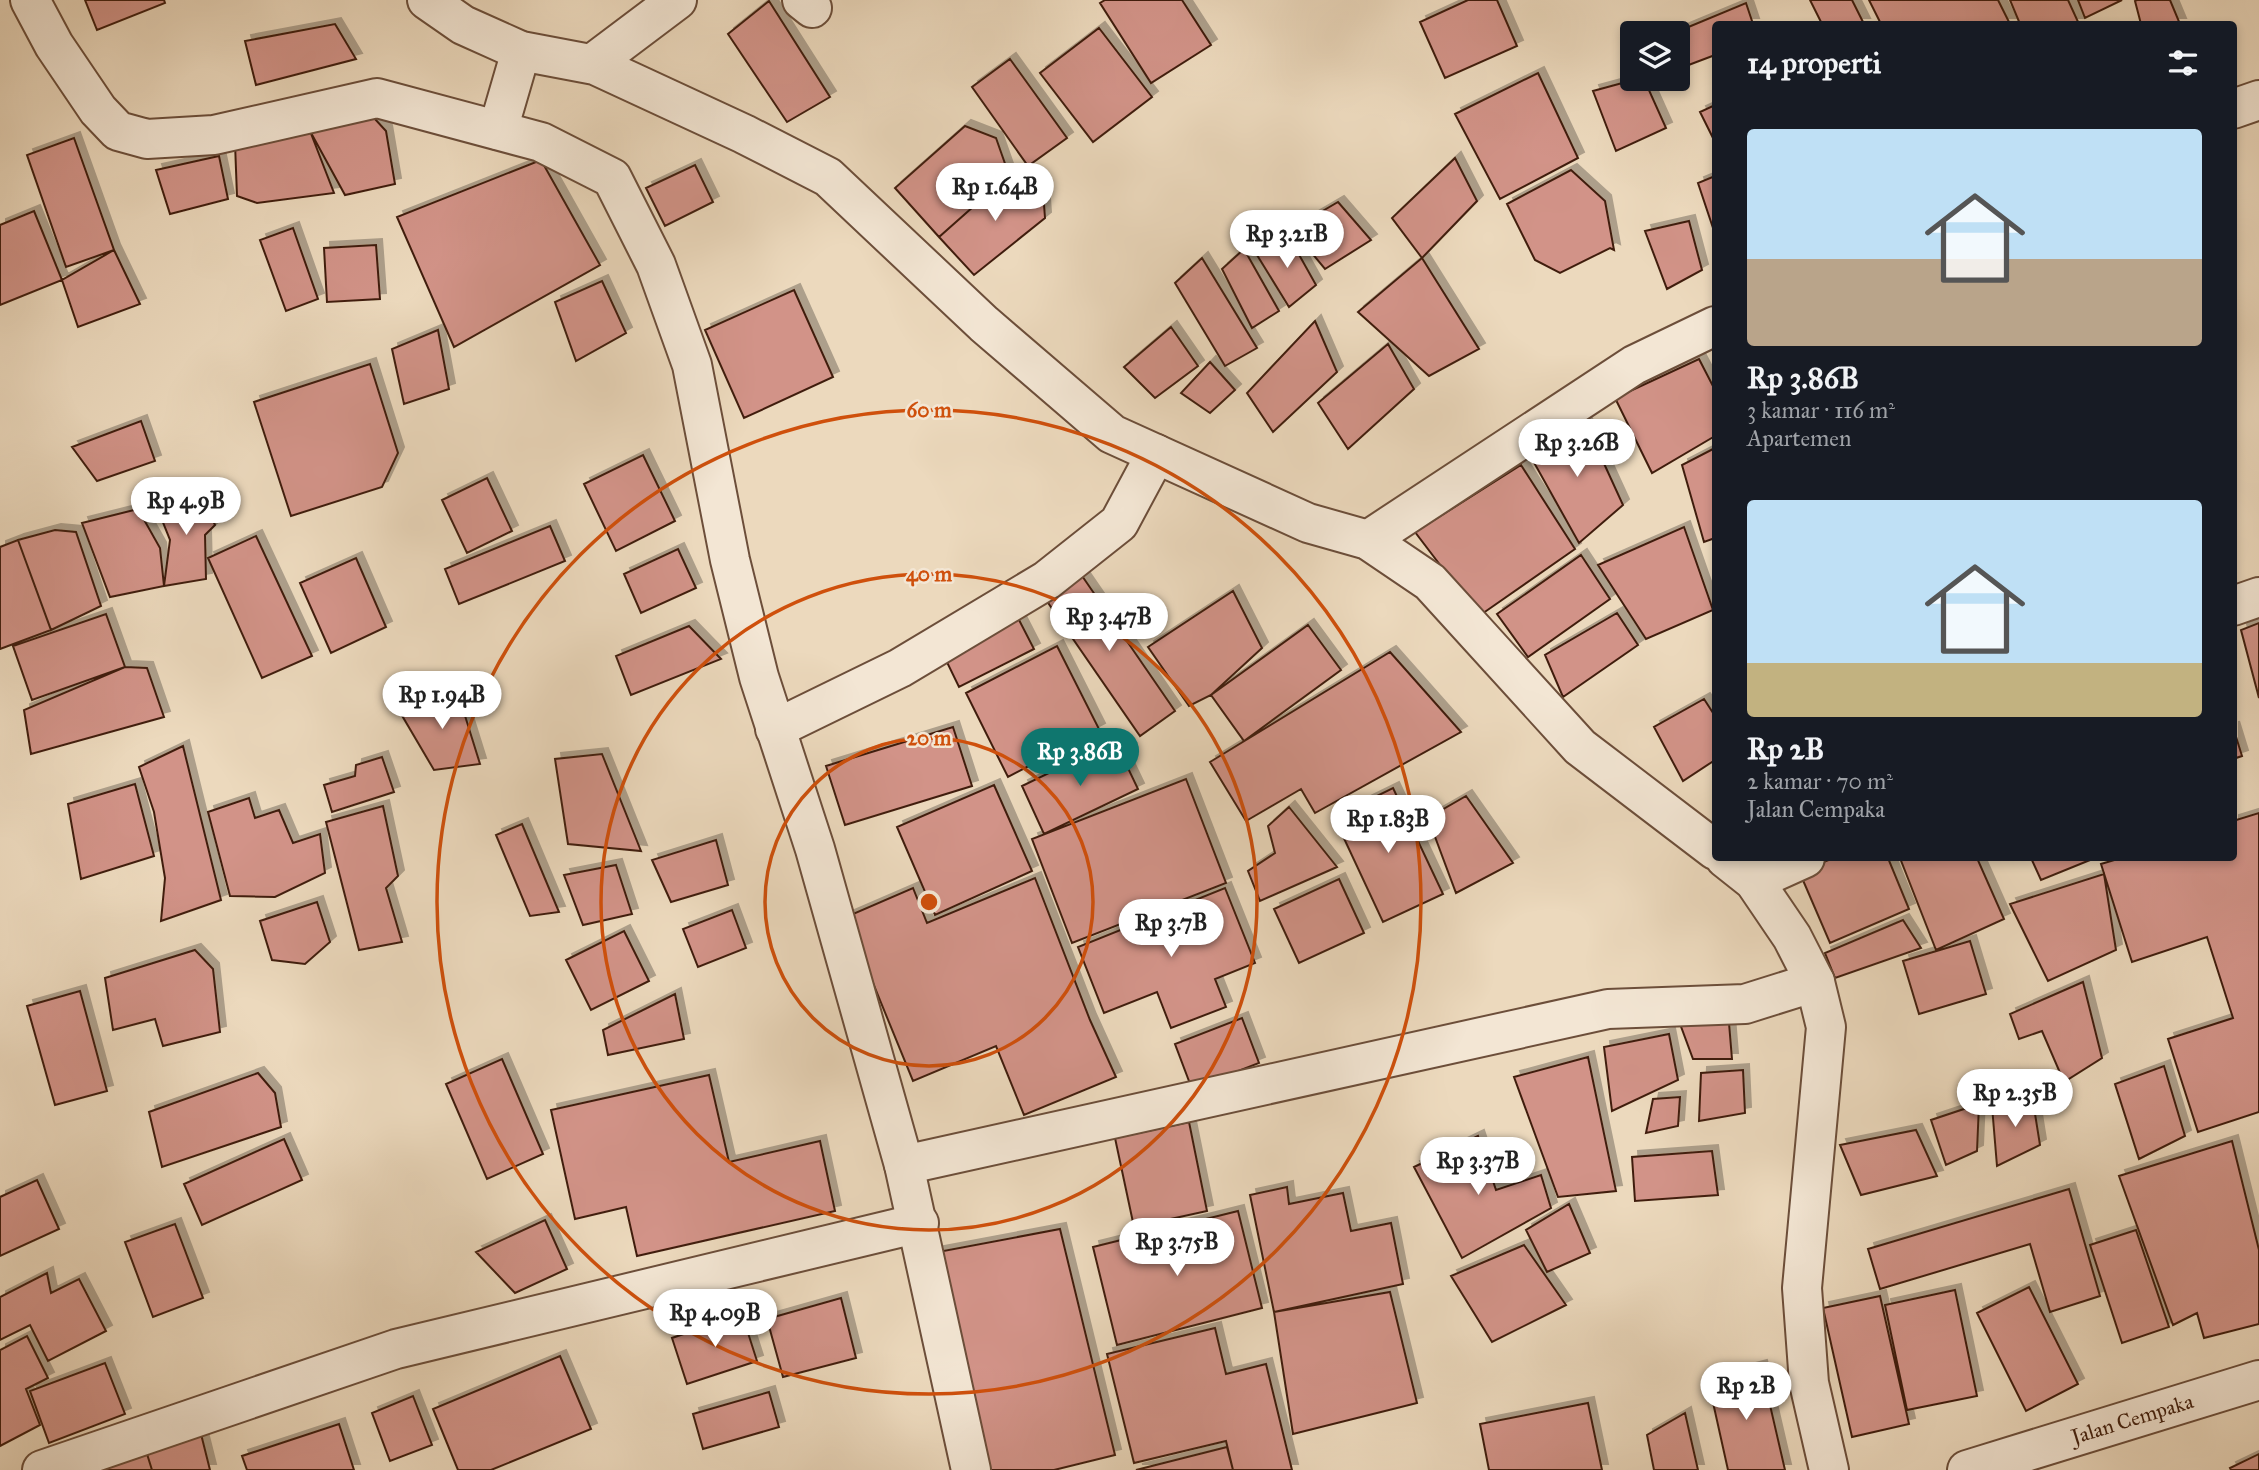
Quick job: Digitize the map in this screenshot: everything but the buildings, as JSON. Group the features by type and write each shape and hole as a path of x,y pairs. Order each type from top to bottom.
{"street":[{"path":"30,0 54,46 98,110 118,131 147,139 214,135 377,98 500,121 612,177 656,265 692,365 730,560 775,729 815,849 904,1164 971,1470"},
{"path":"427,0 518,60 593,64 744,134 828,177 984,324 1112,434 1152,459 1308,523 1368,540 1430,582 1580,747 1712,848"},
{"path":"593,64 677,0"},
{"path":"500,121 518,60"},
{"path":"2237,108 2259,100"},
{"path":"1368,540 1634,365 1712,327"},
{"path":"775,729 923,655 1046,580 1119,523 1152,459"},
{"path":"2237,605 2259,597"},
{"path":"1729,861 1754,881 1792,937 1800,987 1826,1027 1802,1288 1809,1383 1829,1470"},
{"path":"1754,881 1798,861"},
{"path":"904,1164 1608,1009 1745,1003 1800,987"},
{"path":"42,1470 396,1349 919,1223"},
{"name":"Jalan Cempaka","path":"1967,1470 2259,1380"}]}
